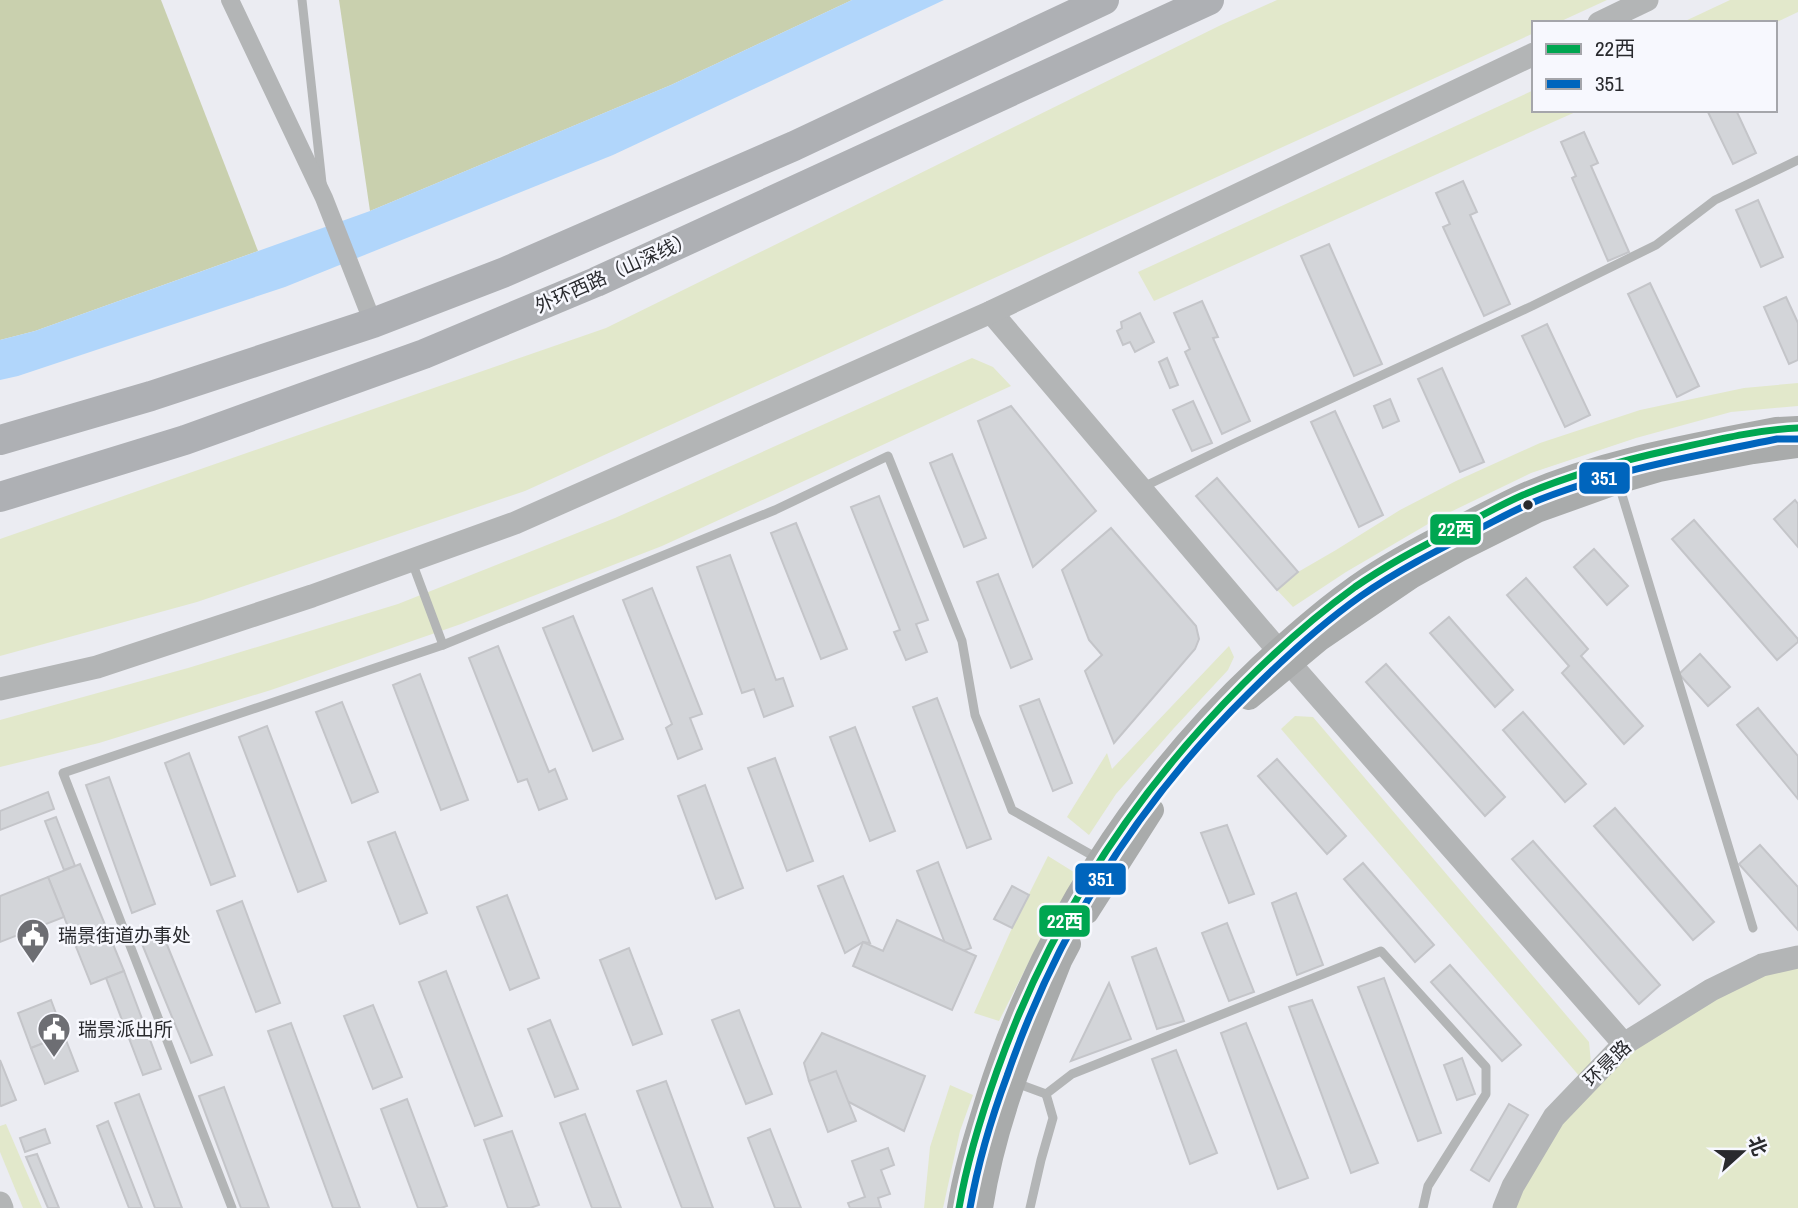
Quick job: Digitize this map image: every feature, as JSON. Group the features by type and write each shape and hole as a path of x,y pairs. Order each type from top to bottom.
{"highway":[{"path":"0,440 150,396 373,323 505,272 794,146 1104,0"},
{"name":"外环西路（山深线）","path":"0,497 185,440 424,354 596,282 1209,0"}],"main road":[{"path":"959,1208 964,1177 1004,1079 1060,961 1097,895 1152,810 1195,756 1322,613 1369,577 1430,542 1525,495 1776,429 1798,428"},
{"path":"1615,473 1659,470 1798,446"},
{"path":"981,1208 997,1133 1013,1022 1034,975 1098,859 1138,802 1179,750 1228,697 1284,657"}],"street":[{"path":"230,0 324,198 373,323"},
{"path":"1603,21 1647,0"},
{"path":"0,689 97,667 312,596 515,523 991,312 1532,55"},
{"path":"991,312 1284,657 1624,1044"},
{"name":"环景路","path":"1504,1208 1513,1186 1554,1117 1624,1044 1711,990 1762,965 1798,957"}],"lane":[{"path":"302,0 324,198"},
{"path":"1142,488 1532,306 1656,245 1715,201 1798,160"},
{"path":"232,1208 63,773 443,645 775,510 888,456 962,641 975,715 1012,810 1098,859"},
{"path":"1615,473 1753,928"},
{"path":"411,561 443,645"},
{"path":"1046,1094 1072,1074 1381,951 1486,1068 1486,1094 1428,1186 1423,1208"},
{"path":"1004,1079 1046,1094"},
{"path":"1030,1208 1053,1118 1046,1094"}],"green space":[{"path":"0,0 161,0 258,251 35,331 0,340"},
{"path":"339,0 852,0 671,85 370,211"},
{"path":"1277,0 1607,0 1561,21 1532,21 1532,34 525,491 197,602 0,656 0,539 606,328 1221,25"},
{"path":"1730,0 1798,0 1798,12 1777,22 1685,21"},
{"path":"1532,91 1532,112 1576,112 1154,301 1138,272"},
{"path":"972,358 993,367 1011,386 662,546 461,624 271,690 99,743 0,767 0,720 188,668 398,604 615,518"},
{"path":"1798,383 1798,406 1731,412 1636,438 1531,473 1440,517 1346,572 1293,607 1277,590 1298,572 1400,510 1540,443 1640,410 1744,388"},
{"path":"1229,646 1234,657 1228,670 1116,794 1089,835 1067,817 1107,753 1112,769"},
{"path":"1295,716 1313,717 1589,1042 1591,1063 1581,1078 1281,729"},
{"path":"1048,856 1077,874 999,1021 974,1013 1012,928"},
{"path":"1798,957 1798,1208 1504,1208 1513,1186 1624,1044"},
{"path":"950,1085 973,1095 960,1131 943,1208 924,1208 930,1147"},
{"path":"6,1124 42,1208 23,1208 0,1152 0,1126"}],"water":[{"path":"852,0 944,0 613,155 285,287 0,380 0,340 35,331 370,211 671,85"}],"building":[{"path":"1708,112 1737,112 1756,153 1733,164"},
{"path":"1584,132 1598,163 1591,166 1629,252 1608,261 1572,178 1576,176 1561,142"},
{"path":"1463,181 1477,212 1470,215 1510,304 1484,316 1443,227 1450,224 1436,193"},
{"path":"1758,200 1783,257 1761,267 1736,210"},
{"path":"1329,244 1382,364 1354,376 1301,256"},
{"path":"1650,283 1699,386 1677,397 1628,294"},
{"path":"1786,297 1798,323 1798,360 1789,364 1764,307"},
{"path":"1202,301 1218,337 1213,338 1250,421 1222,434 1185,352 1190,349 1174,313"},
{"path":"1140,313 1154,342 1135,352 1130,342 1123,345 1117,331 1122,328 1121,322"},
{"path":"1547,324 1590,415 1565,427 1522,336"},
{"path":"1167,358 1178,385 1170,388 1159,362"},
{"path":"1442,368 1484,462 1460,472 1418,379"},
{"path":"1390,399 1399,421 1383,428 1374,406"},
{"path":"1193,401 1212,443 1192,451 1173,410"},
{"path":"1011,406 1096,511 1033,567 978,421"},
{"path":"1335,411 1383,515 1359,527 1311,422"},
{"path":"952,454 986,538 964,547 930,463"},
{"path":"1217,478 1298,572 1277,590 1196,496"},
{"path":"879,496 928,620 916,624 927,652 906,660 894,632 900,630 851,507"},
{"path":"1795,500 1798,504 1798,547 1774,519"},
{"path":"1694,520 1798,639 1798,642 1777,660 1672,539"},
{"path":"796,523 847,649 821,659 771,533"},
{"path":"1111,528 1196,626 1199,639 1195,649 1114,743 1085,671 1102,655 1089,640 1062,570"},
{"path":"1594,549 1628,586 1607,605 1574,567"},
{"path":"730,555 776,680 783,678 793,706 764,717 754,689 742,693 697,567"},
{"path":"998,574 1032,659 1011,668 977,582"},
{"path":"1526,578 1588,649 1581,656 1643,726 1624,744 1562,673 1569,666 1507,595"},
{"path":"652,588 702,714 690,718 702,749 678,759 666,728 672,724 623,600"},
{"path":"573,616 623,739 593,751 543,628"},
{"path":"1449,617 1513,690 1495,707 1430,633"},
{"path":"498,646 549,772 555,769 567,799 539,810 527,779 518,782 469,658"},
{"path":"1700,654 1730,687 1708,706 1679,674"},
{"path":"1386,664 1505,797 1485,816 1366,682"},
{"path":"420,674 468,800 441,810 393,685"},
{"path":"937,698 991,839 967,848 913,707"},
{"path":"1039,699 1072,783 1053,791 1020,706"},
{"path":"342,702 378,792 352,803 316,712"},
{"path":"1758,708 1798,756 1798,799 1737,725"},
{"path":"1523,712 1586,784 1565,802 1503,730"},
{"path":"267,726 326,881 298,892 239,737"},
{"path":"855,727 895,831 870,841 830,737"},
{"path":"189,753 235,876 211,885 165,763"},
{"path":"775,758 813,861 787,871 748,768"},
{"path":"1277,759 1346,836 1327,854 1258,776"},
{"path":"109,777 155,904 132,913 86,785"},
{"path":"705,785 743,888 716,899 678,796"},
{"path":"48,792 54,809 0,830 0,811"},
{"path":"1615,808 1714,922 1693,940 1594,826"},
{"path":"56,817 75,866 64,870 45,821"},
{"path":"1227,825 1254,894 1229,903 1201,833"},
{"path":"395,832 427,913 400,924 368,842"},
{"path":"1533,841 1660,985 1639,1004 1512,859"},
{"path":"1760,845 1798,887 1798,930 1739,864"},
{"path":"938,862 971,948 950,956 917,871"},
{"path":"1363,863 1434,945 1415,962 1344,879"},
{"path":"80,864 124,971 91,984 48,877"},
{"path":"843,876 870,943 863,942 845,953 818,886"},
{"path":"48,877 64,917 0,942 0,896"},
{"path":"1012,886 1029,895 1012,928 994,919"},
{"path":"1296,893 1323,965 1297,975 1272,903"},
{"path":"507,895 539,978 510,990 477,907"},
{"path":"242,901 280,1003 256,1012 217,911"},
{"path":"897,920 976,956 952,1010 853,966 863,942 883,951"},
{"path":"1227,923 1254,992 1229,1001 1202,933"},
{"path":"163,935 212,1055 191,1063 142,944"},
{"path":"629,948 662,1034 633,1045 600,960"},
{"path":"1156,948 1184,1021 1157,1029 1132,957"},
{"path":"1450,965 1521,1045 1502,1061 1431,982"},
{"path":"124,971 161,1069 143,1075 106,978"},
{"path":"446,971 502,1116 475,1126 419,982"},
{"path":"1384,978 1441,1133 1418,1141 1358,987"},
{"path":"1109,983 1131,1039 1071,1061"},
{"path":"51,1000 64,1035 31,1048 18,1013"},
{"path":"1312,1000 1378,1163 1351,1173 1289,1007"},
{"path":"373,1005 402,1077 373,1089 344,1016"},
{"path":"739,1010 772,1094 746,1104 712,1020"},
{"path":"550,1020 578,1089 555,1097 528,1029"},
{"path":"291,1023 360,1208 333,1208 268,1031"},
{"path":"1246,1023 1308,1178 1278,1189 1221,1033"},
{"path":"822,1033 925,1076 904,1131 809,1081 804,1063"},
{"name":"瑞景派出所","path":"64,1035 78,1071 45,1084 31,1048"},
{"path":"1176,1050 1217,1153 1190,1164 1152,1059"},
{"path":"1462,1058 1475,1094 1457,1100 1444,1065"},
{"path":"0,1060 16,1100 1,1106 0,1105"},
{"path":"836,1071 856,1121 828,1132 809,1081"},
{"path":"666,1081 713,1208 682,1208 637,1091"},
{"path":"224,1087 269,1208 241,1208 199,1096"},
{"path":"139,1094 182,1208 155,1208 115,1103"},
{"path":"407,1099 447,1206 418,1208 381,1109"},
{"path":"1509,1104 1528,1115 1489,1181 1471,1170"},
{"path":"585,1114 621,1208 592,1208 560,1123"},
{"path":"108,1121 142,1208 129,1208 97,1126"},
{"path":"45,1129 50,1143 25,1152 20,1138"},
{"path":"770,1129 801,1208 775,1208 748,1138"},
{"path":"512,1131 539,1205 530,1208 508,1208 484,1140"},
{"path":"888,1148 894,1165 881,1170 890,1194 878,1198 881,1208 850,1208 848,1203 865,1197 852,1161"},
{"path":"37,1154 59,1208 48,1208 26,1157"}],"transit line":[{"name":"22西","path":"959,1208 975,1139 997,1071 1042,964 1069,913 1098,864 1165,770 1203,726 1270,658 1326,609 1367,579 1392,563 1523,495 1577,475 1651,454 1750,433 1798,428"},
{"name":"351","path":"970,1208 986,1141 1007,1076 1027,1022 1076,920 1105,871 1171,779 1208,735 1288,655 1346,607 1389,578 1529,504 1589,482 1651,466 1777,439 1798,439"}],"place":[{"name":"瑞景街道办事处","path":"33,965"},
{"name":"瑞景派出所","path":"54,1059"}]}
